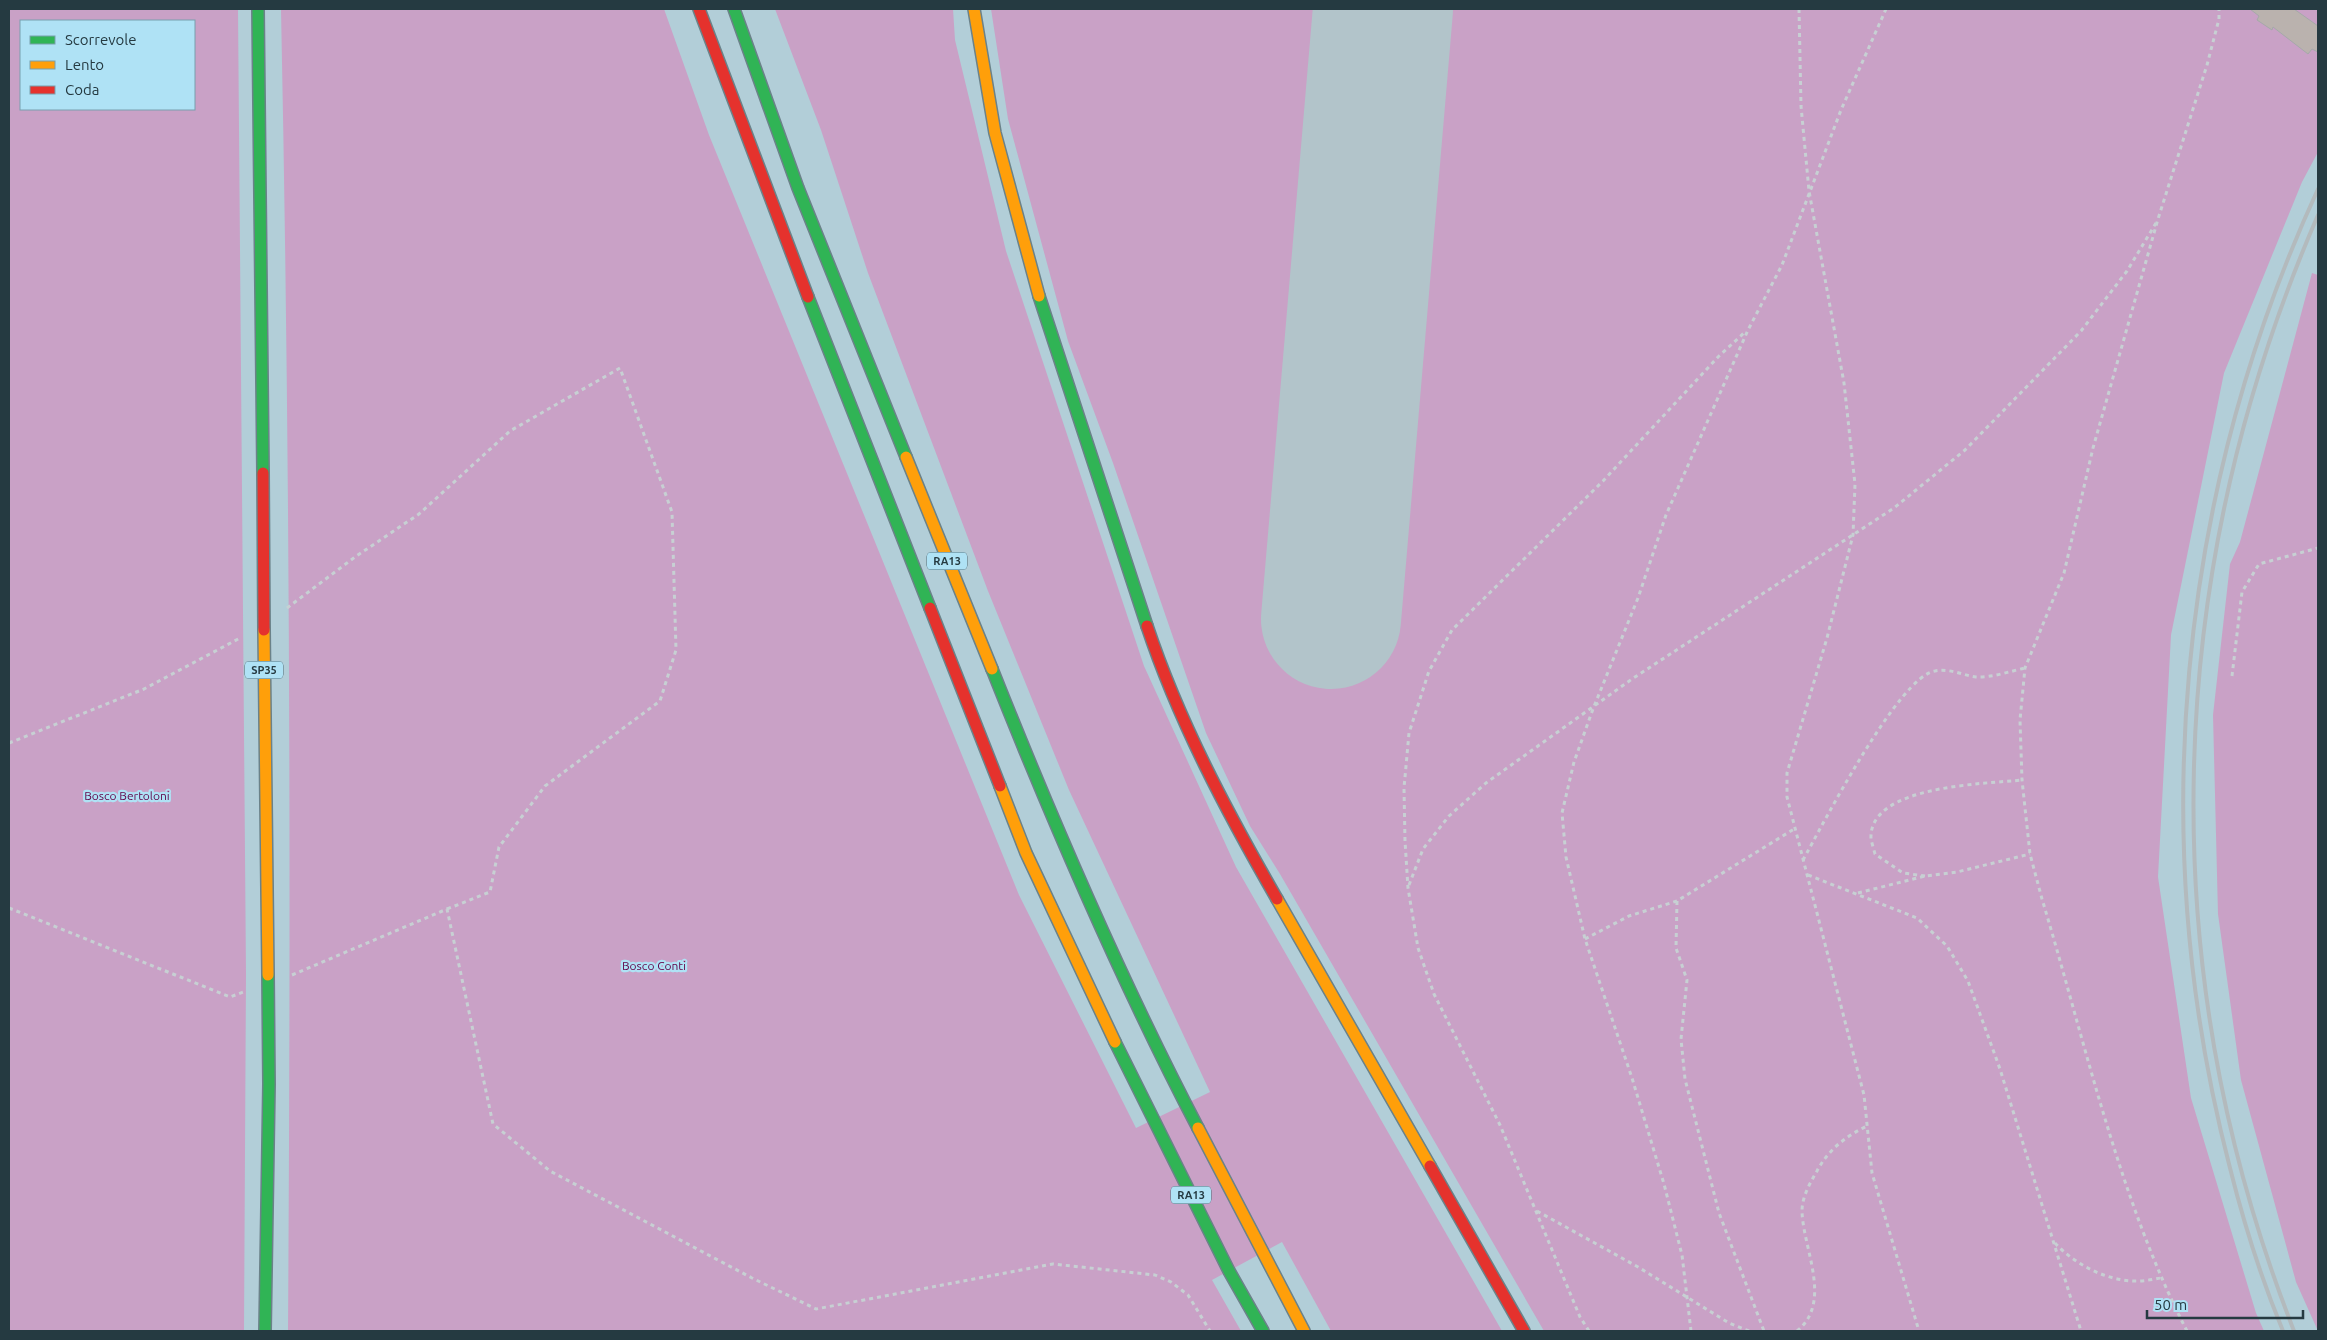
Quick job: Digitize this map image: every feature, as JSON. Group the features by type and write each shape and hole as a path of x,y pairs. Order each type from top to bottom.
{"main road":[{"name":"SP35","path":"258,9 269,1084 265,1331"},
{"name":"RA13","path":"699,9 771,203 1026,853 1152,1120 1229,1271 1263,1331"},
{"name":"RA13","path":"734,9 798,188 1056,829 1119,968 1185,1104 1304,1331"},
{"path":"974,9 995,133 1034,281 1157,656 1223,805 1524,1331"}],"path":[{"path":"1798,9 1801,106 1809,191 1844,383 1855,484 1853,535 1827,638 1786,773 1787,797 1864,1095 1872,1173 1919,1331"},
{"path":"1691,1331 1682,1255 1664,1184 1632,1078 1585,939 1566,857 1562,813 1574,762 1593,708 1638,598 1666,515 1748,330 1782,265 1841,110 1886,9"},
{"path":"2186,1331 2161,1278 2130,1193 2102,1104 2030,854 2022,780 2020,720 2025,668 2064,573 2093,448 2158,219 2207,65 2219,19 2219,9"},
{"path":"1408,888 1423,849 1449,816 1494,777 1546,738 1593,708 1632,679 1894,508 1965,450 2081,332 2127,271 2158,219"},
{"path":"1589,1331 1580,1317 1500,1125 1434,994 1418,948 1408,888 1404,788 1410,733 1429,671 1452,630 1603,480 1718,358 1748,330"},
{"path":"9,743 144,689 264,626 355,557 419,514 510,431 620,368 672,512 676,650 660,701 545,786 499,847 490,892 230,997 9,908"},
{"path":"2232,676 2242,592 2259,564 2318,548"},
{"path":"1803,860 1854,768 1879,730 1914,684 1933,670 1958,672 1977,677 2025,668"},
{"path":"1925,876 1903,872 1876,854 1871,839 1876,821 1890,804 1918,793 2022,780"},
{"path":"1585,939 1629,916 1676,901 1794,829"},
{"path":"1858,893 1925,876 1957,872 2030,854"},
{"path":"1808,875 1858,893 1917,918 1947,946 1968,981 2000,1070 2081,1331"},
{"path":"1676,901 1676,948 1687,980 1681,1039 1685,1079 1719,1213 1764,1331"},
{"path":"447,909 493,1124 550,1171 752,1278 816,1308 1052,1264 1155,1275 1171,1282 1188,1295 1210,1331"},
{"path":"1798,1331 1804,1326 1814,1309 1814,1285 1806,1244 1802,1209 1808,1187 1823,1160 1848,1135 1868,1126"},
{"path":"1535,1211 1688,1297 1729,1323 1749,1331"},
{"path":"2053,1241 2068,1257 2108,1276 2137,1281 2161,1278"}],"green space":[{"name":"Bosco Bertoloni","path":"9,9 238,9 246,974 244,1331 9,1331"},
{"name":"Bosco Conti","path":"281,9 664,9 709,135 1019,895 1136,1128 1210,1092 1069,790 988,591 868,273 821,130 775,9 953,9 955,40 1006,251 1144,666 1236,867 1502,1331 1331,1331 1282,1242 1212,1280 1241,1331 288,1331 289,670"},
{"path":"991,9 2318,9 2318,152 2302,182 2224,373 2171,635 2158,877 2191,1098 2256,1313 2264,1331 1544,1331 1280,874 1250,826 1206,733 1113,463 1068,341 1008,119"},
{"path":"2312,273 2318,275 2318,1331 2296,1282 2241,1080 2218,914 2213,715 2230,564 2240,542"}],"building":[{"path":"2250,9 2294,9 2318,26 2318,52 2312,49 2308,54 2273,27 2272,30 2257,20 2259,16"}],"runway":[{"path":"1331,619 1383,9"}],"railway":[{"path":"2283,1331 2260,1271 2241,1210 2230,1168 2204,1045 2188,921 2183,796 2189,671 2206,547 2233,425 2270,306 2318,189"},
{"path":"2294,1331 2248,1193 2215,1054 2198,913 2194,771 2204,630 2228,490 2266,351 2318,215"}],"traffic: fast":[{"path":"258,9 263,473"},
{"path":"734,9 798,188 906,457"},
{"path":"1039,296 1147,626"},
{"path":"808,297 930,608"},
{"path":"992,669 1039,786 1089,901 1169,1072 1198,1128"},
{"path":"265,1331 269,1084 268,975"},
{"path":"1115,1042 1229,1271 1263,1331"}],"traffic: slow":[{"path":"974,9 995,133 1039,296"},
{"path":"906,457 992,669"},
{"path":"264,630 268,975"},
{"path":"1000,786 1026,853 1115,1042"},
{"path":"1277,899 1430,1166"},
{"path":"1198,1128 1304,1331"}],"traffic: jam":[{"path":"699,9 808,297"},
{"path":"263,473 264,630"},
{"path":"930,608 1000,786"},
{"path":"1147,626 1174,697 1205,766 1277,899"},
{"path":"1430,1166 1524,1331"}]}
